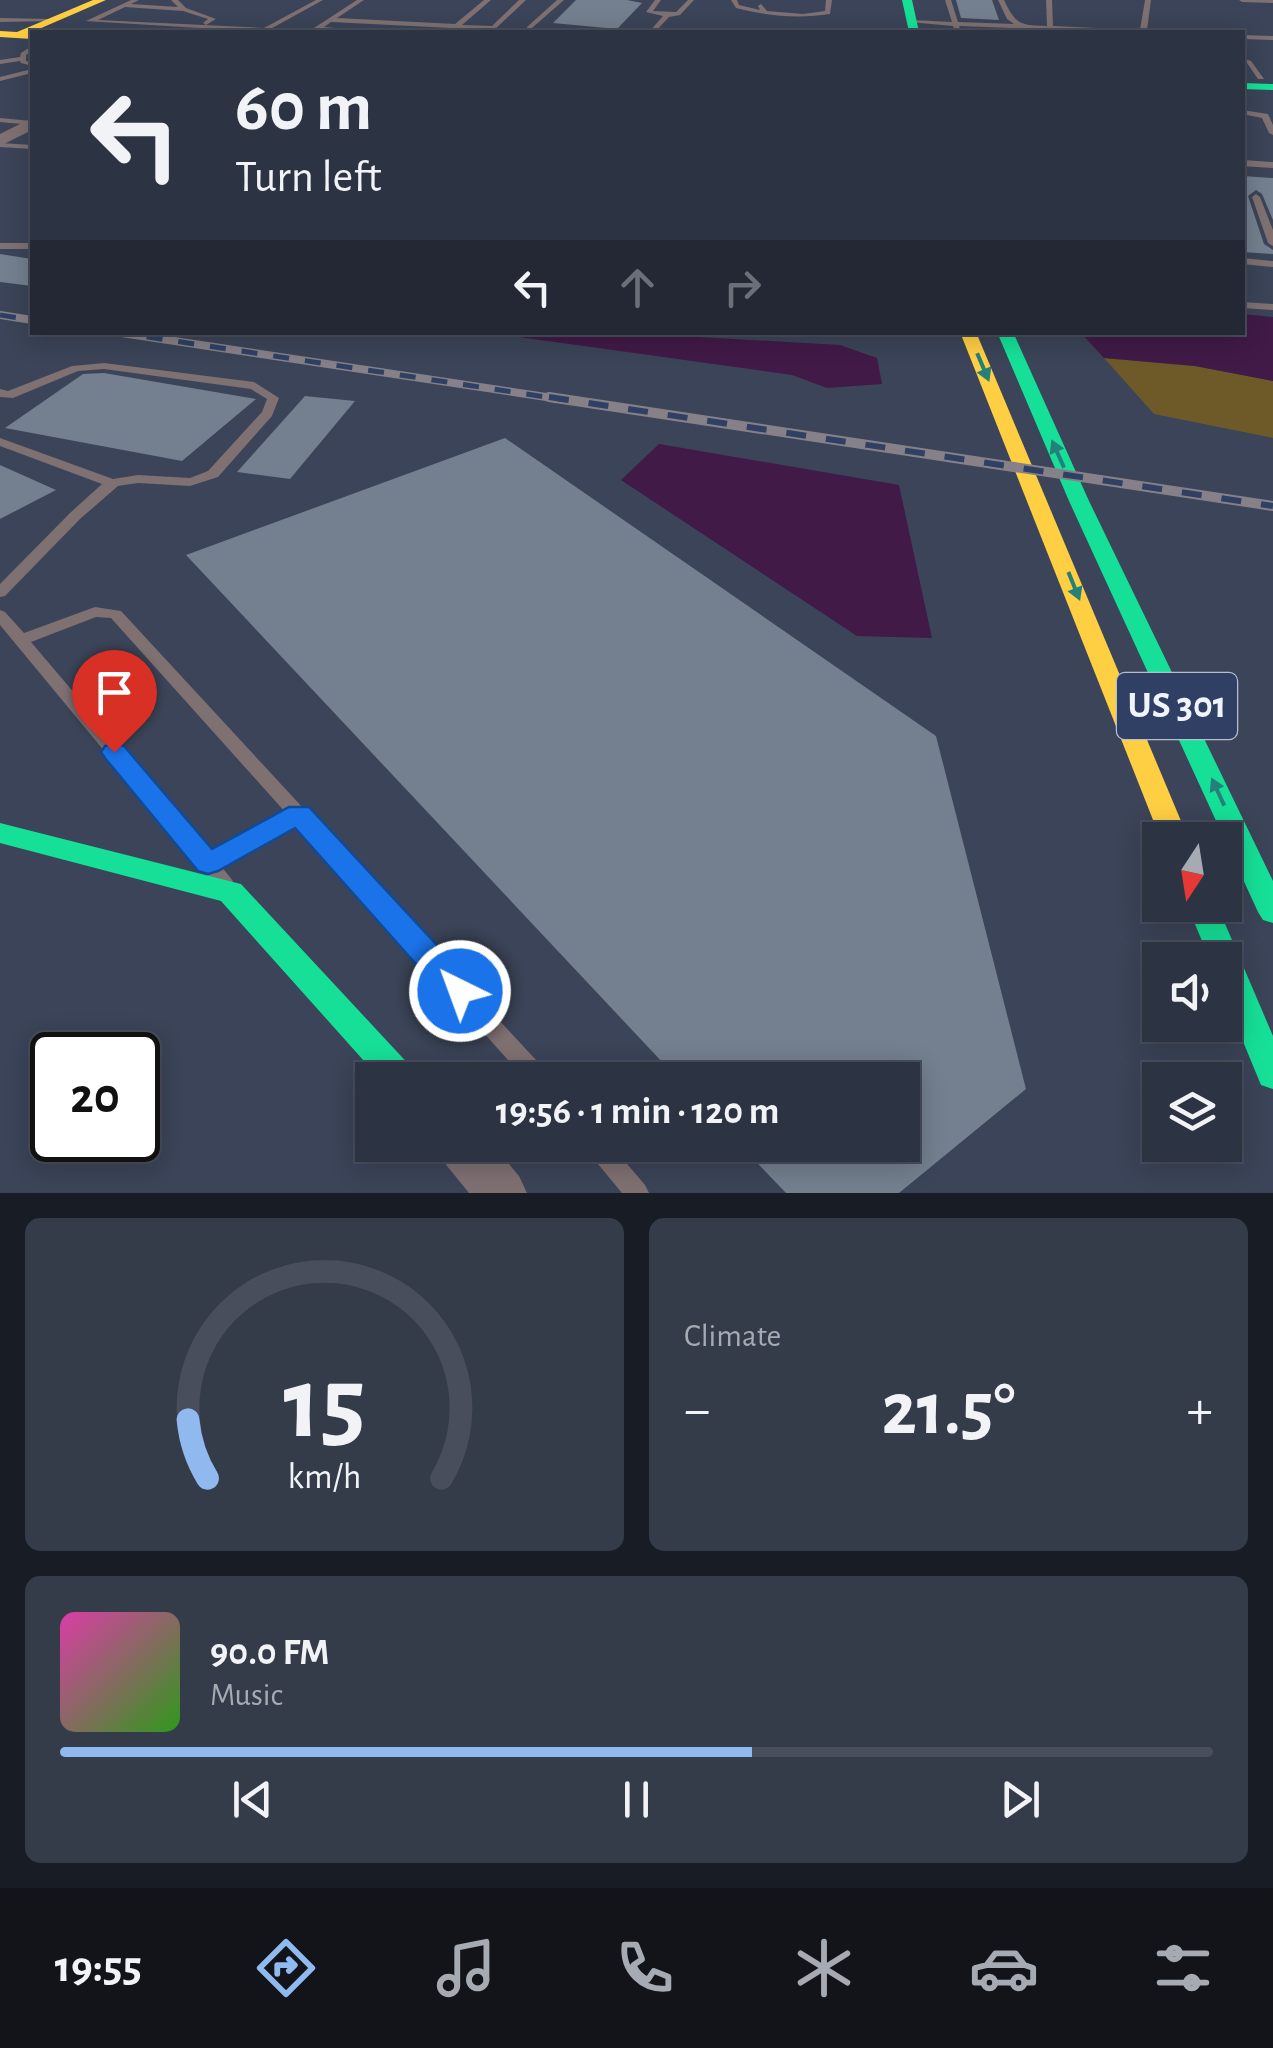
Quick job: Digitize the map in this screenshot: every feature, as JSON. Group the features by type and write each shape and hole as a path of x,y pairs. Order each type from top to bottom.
{"main road":[{"path":"48,30 110,6"},
{"name":"US 301","path":"969,335 1169,822"},
{"name":"US 301","path":"1006,335 1079,501 1273,912"},
{"path":"0,834 232,892 386,1062"},
{"path":"1209,922 1273,1075"}],"street":[{"path":"0,143 30,124"}],"lane":[{"path":"89,22 110,6 136,0"},
{"path":"174,0 184,9"},
{"path":"59,30 89,22 265,30 320,0"},
{"path":"346,30 318,28 361,0"},
{"path":"451,30 488,0"},
{"path":"330,20 491,30 523,0"},
{"path":"530,30 561,0"},
{"path":"658,0 648,12 678,14 690,0"},
{"path":"734,0 736,6 816,15 828,13 828,4 808,10"},
{"path":"948,0 957,29"},
{"path":"1001,0 1010,19 1022,27"},
{"path":"1049,0 1050,28"},
{"path":"1144,30 1148,0"},
{"path":"1242,0 1273,2"},
{"path":"110,6 184,9 212,19"},
{"path":"110,6 212,19 281,22"},
{"path":"763,9 781,10"},
{"path":"511,12 546,14"},
{"path":"654,30 667,15"},
{"path":"197,29 212,19"},
{"path":"0,20 25,39"},
{"path":"912,20 957,29 1097,30"},
{"path":"1245,37 1273,38"},
{"path":"0,62 25,39"},
{"path":"25,39 23,62 30,67"},
{"path":"1245,61 1258,81"},
{"path":"5,77 30,69"},
{"path":"1245,113 1264,116 1273,133"},
{"path":"0,120 30,123"},
{"path":"0,143 30,147"},
{"path":"1245,163 1273,166"},
{"path":"1256,197 1273,243"},
{"path":"0,246 30,246"},
{"path":"1245,261 1273,264"},
{"path":"1245,305 1273,307"},
{"path":"0,392 22,390 76,368 104,366 254,386 273,398 268,413 202,482 148,478 111,483 0,442"},
{"path":"0,592 111,483"},
{"path":"21,640 95,612 116,614 524,1062"},
{"path":"0,616 232,892"},
{"path":"208,864 299,814"},
{"path":"610,1162 636,1193"}],"shaded area":[{"path":"1245,314 1273,317 1273,381 1195,366 1104,358 1083,335 1245,335"},
{"path":"504,335 662,335 840,345 877,358 882,384 827,388 792,375"},
{"path":"1104,358 1195,366 1273,381 1273,438 1154,414"},
{"path":"659,444 899,485 932,638 857,636 621,480"}],"building":[{"path":"576,0 642,3 617,29 553,23"},
{"path":"956,0 992,0 999,20 961,18"},
{"path":"1245,176 1273,178 1273,220 1262,194 1256,190 1248,196 1264,244 1273,254 1245,252"},
{"path":"0,254 30,259 30,286 0,282"},
{"path":"104,373 256,399 182,461 5,428 83,374"},
{"path":"305,396 355,401 290,479 237,472"},
{"path":"505,438 936,736 1026,1089 899,1193 786,1193 756,1162 920,1162 920,1062 662,1062 186,555"},
{"path":"0,465 56,490 0,519"}],"railway":[{"path":"0,315 30,320"},
{"path":"135,335 566,400"},
{"path":"549,397 1273,506"}],"traffic: fast":[{"path":"907,0 914,30"},
{"path":"1245,86 1273,87"},
{"path":"1006,335 1079,501 1273,912"},
{"path":"0,833 231,892 386,1062"},
{"path":"1209,922 1273,1075"}],"traffic: slow":[{"path":"31,30 101,0"},
{"path":"19,35 30,30"},
{"path":"0,34 30,36"},
{"path":"969,335 1168,822"}],"route":[{"path":"114,752 208,864 299,814 460,991"}]}
